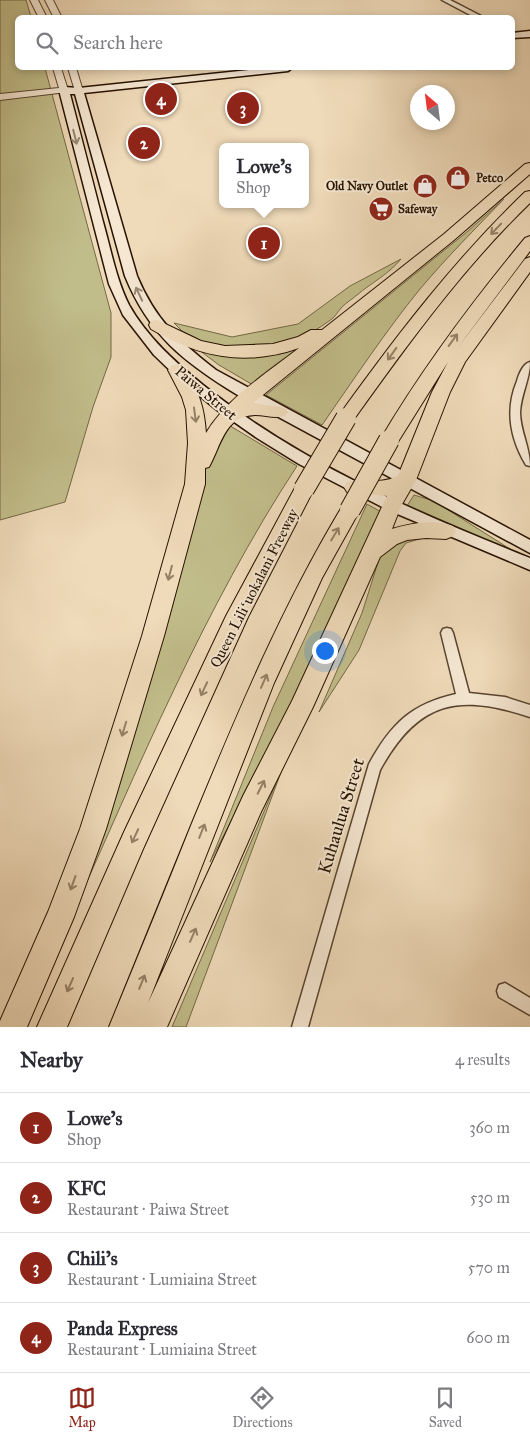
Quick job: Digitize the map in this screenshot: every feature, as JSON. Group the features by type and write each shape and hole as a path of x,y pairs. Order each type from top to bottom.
{"highway":[{"path":"12,1027 60,917 93,829 153,636 208,443 218,427 250,396 449,237 530,167"},
{"name":"Queen Liliʻuokalani Freeway","path":"52,1027 133,841 237,616 304,489 346,418 425,308 471,254 530,195"},
{"path":"124,1027 249,715 352,498 450,344 530,241"},
{"path":"152,1027 252,804 300,707 372,552 391,506 406,480 441,392 458,361 498,302 530,262"},
{"path":"157,325 185,341 200,346 243,351 290,345 314,336 328,326 343,322"},
{"path":"177,370 191,397 194,410 198,443 195,484"},
{"path":"231,414 254,410 279,412"},
{"path":"352,498 388,489 406,480"},
{"path":"372,552 381,543 403,532 422,529 446,531"}],"main road":[{"path":"515,36 530,34"},
{"path":"515,42 530,40"},
{"path":"64,90 217,70"},
{"path":"78,88 267,70"},
{"name":"Paiwa Street","path":"78,88 131,276 138,293 157,325 178,347 198,364 250,396 530,547"},
{"name":"Paiwa Street","path":"64,90 115,286 132,321 177,370 231,414 294,453 352,498 391,506 446,531 530,564"}],"street":[{"path":"34,0 42,15"},
{"path":"49,0 56,15"},
{"path":"446,0 476,15"},
{"name":"Paiwa Street","path":"58,70 64,90"},
{"name":"Paiwa Street","path":"73,70 78,88"},
{"path":"0,97 64,90"},
{"path":"530,365 523,377 516,404 515,418 520,445 530,462"},
{"path":"447,633 464,698"},
{"name":"Kuhaulua Street","path":"300,1027 365,796 382,750 392,736 406,721 420,711 435,704 464,698 500,701 530,711"},
{"path":"505,991 530,1006"}],"shaded area":[{"path":"0,0 26,0 30,15 15,15 15,70 46,70 111,313 111,357 93,407 65,502 0,520"},
{"path":"504,199 451,254 407,305 322,425 266,395 468,231"},
{"path":"401,259 340,309 331,320 299,338 249,347 215,345 198,342 198,339 182,331 174,323 232,337 298,324 350,286"},
{"path":"299,348 253,385 219,365 199,350"},
{"path":"227,424 297,466 263,520 202,632 147,747 69,922 206,458"},
{"path":"414,495 434,501 518,554 409,508 407,506"},
{"path":"367,504 383,513 308,672 210,862 273,707"},
{"path":"426,537 406,543 400,551 359,650 319,712 362,613 381,553 402,540"},
{"path":"283,767 186,1027 172,1027"}],"place":[{"name":"Panda Express","path":"161,99"},
{"name":"Chili's","path":"243,108"},
{"name":"KFC","path":"144,143"},
{"name":"Petco","path":"458,178"},
{"name":"Old Navy Outlet","path":"425,186"},
{"name":"Safeway","path":"381,209"},
{"name":"Lowe's","path":"264,243"}]}
